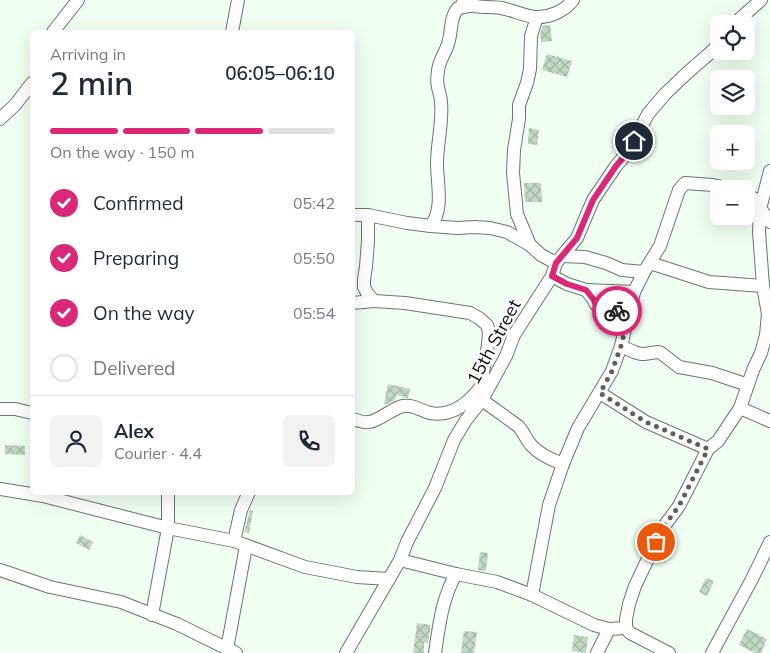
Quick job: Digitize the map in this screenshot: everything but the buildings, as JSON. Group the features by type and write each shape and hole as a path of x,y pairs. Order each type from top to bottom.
{"street":[{"path":"55,30 78,0"},
{"path":"232,30 238,0"},
{"path":"431,226 438,213 439,200 437,164 442,110 437,83 438,69 449,42 455,12 465,3 480,8 501,8 537,17 561,11 573,0"},
{"path":"744,15 761,0"},
{"path":"530,244 517,214 514,150 519,119 519,105 530,69 531,36 537,17"},
{"name":"15th Street","path":"346,653 400,560 407,542 435,488 454,440 466,420 482,400 503,362 514,335 552,276 560,260 577,238 593,200 628,152 648,114 665,94 710,53"},
{"path":"0,119 15,106 30,86"},
{"path":"669,653 630,634 626,628 626,619 639,578 662,529 679,506 708,449 718,442 740,408 761,353 766,335 768,314 759,232 760,209 770,171"},
{"path":"532,595 549,505 578,428 612,371 621,346 634,292 660,246 681,186 685,183 710,186"},
{"path":"755,201 770,222"},
{"path":"355,215 368,215 431,226 490,228 507,232 530,244 541,254 560,260 590,258 622,270 647,268 708,282 766,292"},
{"path":"368,215 368,250 364,287 366,293 374,301"},
{"path":"552,276 567,284 586,290 634,292"},
{"path":"586,290 598,307 629,315"},
{"path":"355,304 374,301 405,303 470,313 479,318 487,325 489,332 484,361 482,400 518,426 531,446 537,451 563,464"},
{"path":"621,346 641,354 662,353 680,367 712,373 748,385"},
{"path":"355,420 374,421 390,411 403,406 418,408 430,413 446,413 469,401 482,385"},
{"path":"600,393 646,422 708,449"},
{"path":"740,408 770,421"},
{"path":"0,409 15,409 30,413"},
{"path":"0,489 30,494"},
{"path":"37,495 240,544 305,567 357,577 389,579"},
{"path":"152,615 168,528 168,495"},
{"path":"0,570 50,587 121,602 178,624 231,651 241,510 248,495"},
{"path":"712,653 770,542"},
{"path":"400,560 497,582 532,595 594,625 609,629 626,628"},
{"path":"435,653 446,596 456,574"},
{"path":"597,653 609,629"}],"way so far":[{"path":"617,311 629,315 612,371 600,393 646,422 708,449 679,506 662,529 656,542"}],"route":[{"path":"617,311 598,307 586,290 567,284 552,276 556,263 577,238 593,200 634,141"}]}
